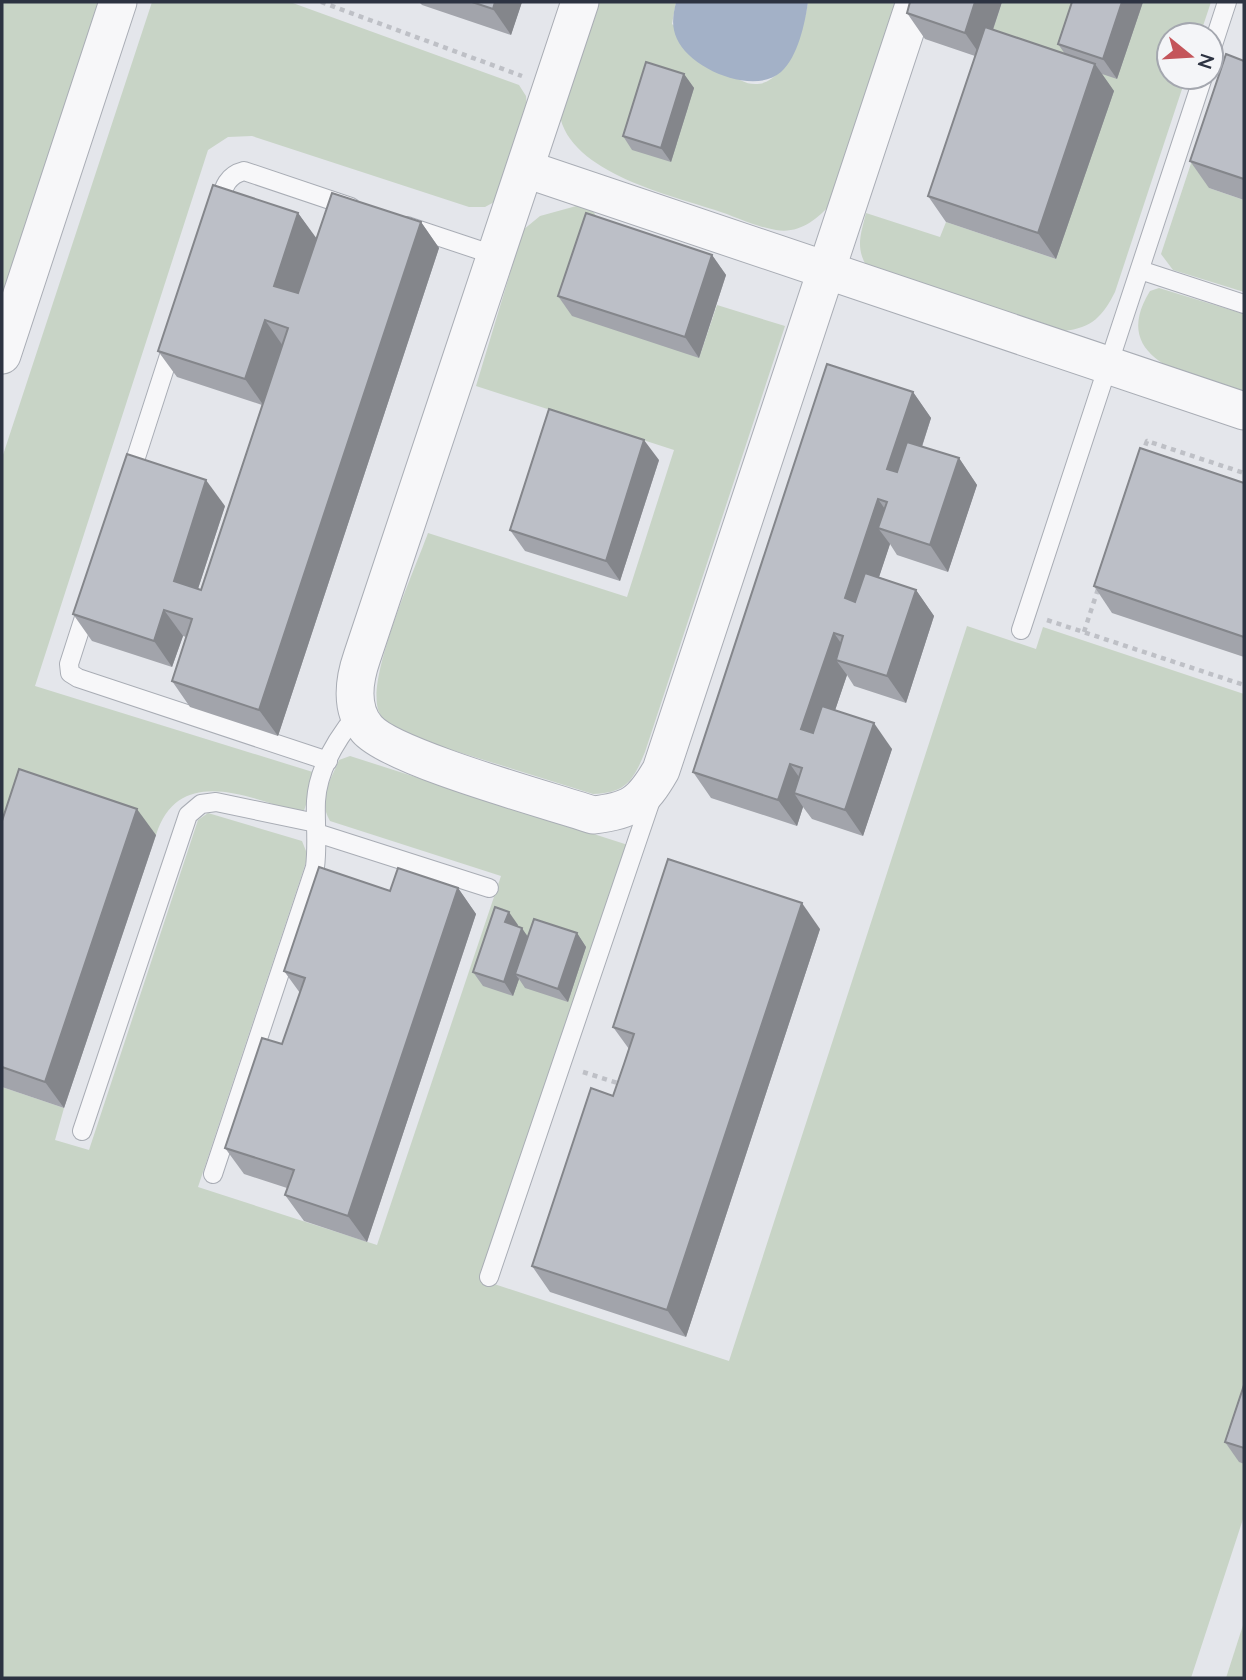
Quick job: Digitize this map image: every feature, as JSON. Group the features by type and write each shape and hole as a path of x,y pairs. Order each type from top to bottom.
{"street":[{"path":"2,355 118,2"},
{"path":"580,2 358,670 354,694 358,713 366,728 399,751 593,815 614,813 632,807 647,794 661,771 915,2"},
{"path":"526,169 1244,411"}],"lane":[{"path":"1221,21 1227,2"},
{"path":"1023,622 1198,91"},
{"path":"209,233 226,180 233,174 244,171 370,214"},
{"path":"396,222 496,256"},
{"path":"1140,270 1244,304"},
{"path":"124,494 179,324"},
{"path":"94,585 69,664 70,673 78,678 328,761"},
{"path":"213,1174 315,867 316,797 334,744 358,713"},
{"path":"489,1277 661,771"},
{"path":"82,1131 188,815 201,804 216,802 317,828 489,888"}],"path":[{"path":"321,2 330,8 552,87"},
{"path":"1139,467 1147,441 1244,473"},
{"path":"1084,632 1101,581"},
{"path":"1023,622 1084,632 1244,685"},
{"path":"561,1064 631,1087"}],"green space":[{"path":"2,2 105,2 2,323"},
{"path":"152,2 290,2 519,85 526,96 527,108 496,201 485,207 469,207 252,136 228,137 208,150 35,686 316,773 303,814 240,795 199,792 181,799 167,813 156,835 2,903 2,458"},
{"path":"595,2 676,2 672,24 732,75 755,84 768,81 788,60 802,29 808,2 897,2 831,204 800,228 784,231 768,229 645,187 597,163 578,148 565,130 559,108"},
{"path":"1002,2 1211,2 1205,21 1155,21 1155,91 1181,91 1115,292 1101,314 1082,327 1064,331 867,267 863,260 860,240 866,213 940,237 946,222 1056,259 983,59"},
{"path":"1215,91 1218,91 1209,188 1244,200 1244,292 1173,270 1161,254"},
{"path":"580,205 592,210 699,358 717,305 785,326 645,752 627,784 613,791 593,794 407,736 384,720 379,712 377,697 379,676 393,624 428,533 627,597 674,450 476,386 523,230 540,216"},
{"path":"1159,288 1244,314 1244,394 1182,373 1162,363 1148,351 1139,335 1139,315 1150,291"},
{"path":"967,626 1036,649 1043,627 1244,694 1244,1448 1240,1462 1244,1464 1244,1516 1191,1678 2,1678 2,1087 64,1108 55,1140 89,1150 198,820 208,813 302,841 308,856 198,1187 377,1245 501,876 330,821 326,813 325,798 339,760 350,756 628,845 482,1280 729,1361"},
{"path":"1244,1622 1244,1678 1226,1678"}],"water":[{"path":"676,2 808,2 800,39 787,66 769,79 755,81 724,76 708,69 684,50 674,30"}],"building":[{"path":"472,2 495,2 493,9"},
{"path":"910,2 975,2 965,33 907,13"},
{"path":"1072,2 1122,2 1103,59 1058,44"},
{"path":"985,27 1095,64 1038,233 928,196"},
{"path":"1226,54 1244,61 1244,179 1190,161 1214,91 1225,91"},
{"path":"646,62 684,74 661,148 623,136"},
{"path":"213,185 298,213 274,286 298,293 332,193 421,222 259,710 172,681 192,619 164,610 154,641 73,614 127,454 206,480 174,581 201,590 288,328 265,320 245,379 158,351"},
{"path":"586,213 712,255 685,337 558,296"},
{"path":"827,364 913,392 887,469 897,472 907,442 959,458 930,545 878,528 887,502 878,499 845,598 855,602 865,573 916,590 887,676 836,660 843,636 834,633 801,729 813,733 822,706 874,723 845,810 794,793 802,768 790,764 778,800 693,772"},
{"path":"549,409 644,440 606,561 510,530"},
{"path":"1140,448 1244,483 1244,637 1094,586"},
{"path":"19,769 137,809 45,1082 2,1067 2,821"},
{"path":"668,859 802,903 667,1310 532,1266 591,1088 613,1096 624,1064 634,1034 613,1027"},
{"path":"319,867 390,891 398,868 458,888 348,1216 285,1195 294,1170 225,1148 262,1038 282,1044 305,978 284,971"},
{"path":"495,907 509,912 505,922 522,928 504,982 473,972"},
{"path":"534,919 577,933 558,989 515,974"},
{"path":"1244,1385 1244,1448 1225,1442"}]}
